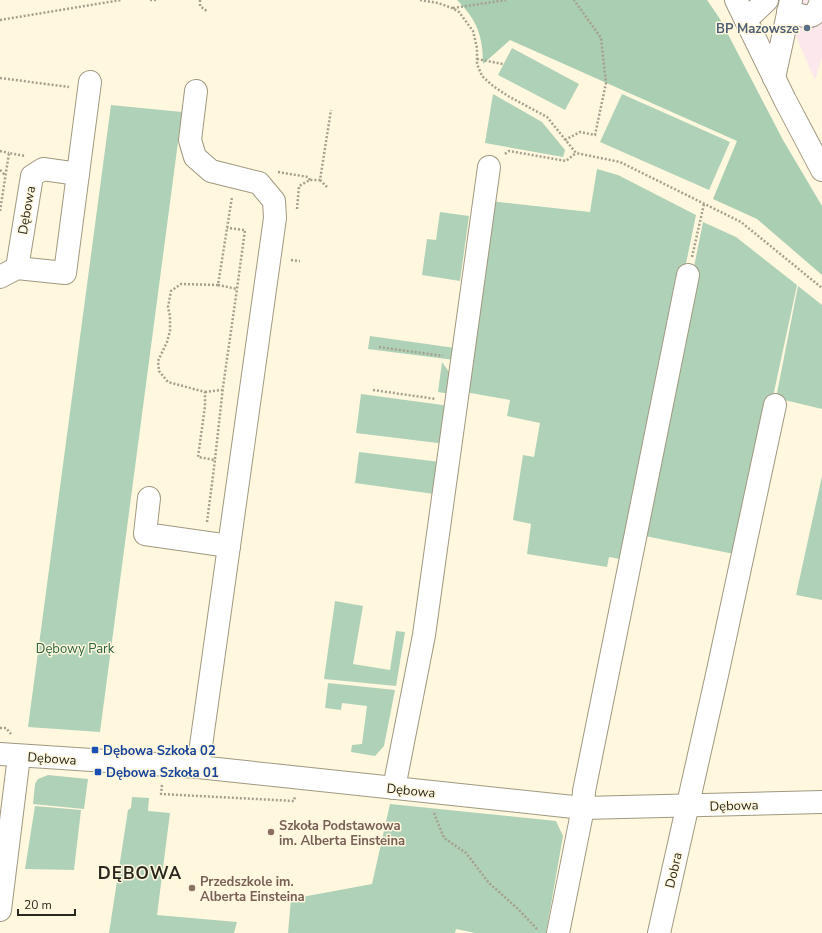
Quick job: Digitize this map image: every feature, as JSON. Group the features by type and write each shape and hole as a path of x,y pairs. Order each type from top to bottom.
{"street":[{"path":"767,0 739,5 774,78 822,170"},
{"path":"774,78 789,6 808,17 814,15 821,0"},
{"path":"8,272 65,274 90,86"},
{"path":"196,91 190,140 195,157 211,171 259,183 274,200 275,218 198,766"},
{"path":"394,788 424,635 489,168"},
{"name":"Dębowa","path":"8,272 32,176 43,169 78,174"},
{"path":"558,933 583,808 584,791 688,275"},
{"name":"Dobra","path":"659,933 719,667 775,405"},
{"path":"150,498 145,534 229,546"},
{"path":"0,910 9,755"},
{"name":"Dębowa","path":"9,755 198,766 583,808 822,802"}],"path":[{"path":"0,20 121,0"},
{"path":"150,0 158,0"},
{"path":"200,0 200,6 208,12"},
{"path":"420,0 426,0 452,8 459,12 473,31 477,48 477,59 482,76 493,86 508,96 547,117 576,153 620,162 741,222 822,288"},
{"path":"452,8 506,0"},
{"path":"566,140 580,132 595,135 606,83 600,38 574,0"},
{"path":"477,59 503,64"},
{"path":"0,78 90,86"},
{"path":"320,180 331,110"},
{"path":"0,151 9,153"},
{"path":"489,168 509,151 566,161 576,153"},
{"path":"0,170 5,176"},
{"path":"218,285 234,177"},
{"path":"296,216 299,186 310,180 320,180 327,187"},
{"path":"688,275 704,204"},
{"path":"204,542 215,460 222,390 245,230 227,228"},
{"path":"291,260 292,252"},
{"path":"269,259 290,263 291,260 300,261"},
{"path":"222,390 205,392 168,382 159,371 158,361 167,342 170,331 170,316 168,307 171,291 181,284 218,285 237,289"},
{"path":"379,347 448,356 459,375"},
{"path":"373,390 456,402"},
{"path":"205,392 205,406 198,457 215,460"},
{"path":"432,809 444,838 466,853 489,883 518,909 541,933"}],"shaded area":[{"name":"BP Mazowsze","path":"780,0 822,0 822,57 815,80"}],"green space":[{"path":"457,0 707,0 720,19 783,140 822,206 822,275 757,219 713,199 737,141 510,40 483,64 482,45 478,29 470,14"},
{"path":"512,48 579,84 565,110 498,75"},
{"path":"493,94 542,122 565,150 563,157 485,143"},
{"path":"622,94 730,142 709,190 600,142"},
{"name":"Dębowy Park","path":"111,105 182,112 100,732 28,727"},
{"path":"597,169 618,175 696,215 625,560 609,557 607,567 527,554 531,524 513,520 523,455 534,457 540,423 507,416 510,400 465,392 490,201 590,212"},
{"path":"440,212 469,216 460,281 422,275 427,239 436,240"},
{"path":"703,222 736,237 797,285 739,555 640,535"},
{"path":"798,286 822,305 822,409 776,398"},
{"path":"370,336 455,348 454,360 368,349"},
{"path":"442,362 452,376 450,394 438,392"},
{"path":"361,394 450,406 446,444 356,433"},
{"path":"359,452 440,462 434,494 355,483"},
{"path":"822,476 822,600 796,595"},
{"path":"335,601 363,606 353,664 390,670 396,631 405,632 396,686 324,679"},
{"path":"328,683 395,690 384,746 375,756 351,752 352,745 362,744 367,706 342,703 341,710 325,708"},
{"path":"48,775 88,779 84,809 33,804 35,784 38,779"},
{"path":"132,797 149,798 148,811 170,813 157,915 237,922 234,933 109,933 128,810 131,808"},
{"path":"390,804 556,821 563,836 546,933 475,933 456,929 455,933 288,933 291,899 372,884"},
{"path":"35,806 81,810 74,870 25,869"}],"place":[{"name":"BP Mazowsze","path":"807,28"},
{"name":"Dębowa Szkoła 02","path":"95,750"},
{"name":"Dębowa Szkoła 01","path":"98,772"},
{"name":"Szkoła Podstawowa im. Alberta Einsteina","path":"271,832"},
{"name":"Przedszkole im. Alberta Einsteina","path":"192,888"}],"district":[{"name":"DĘBOWA","path":"140,873"}]}
